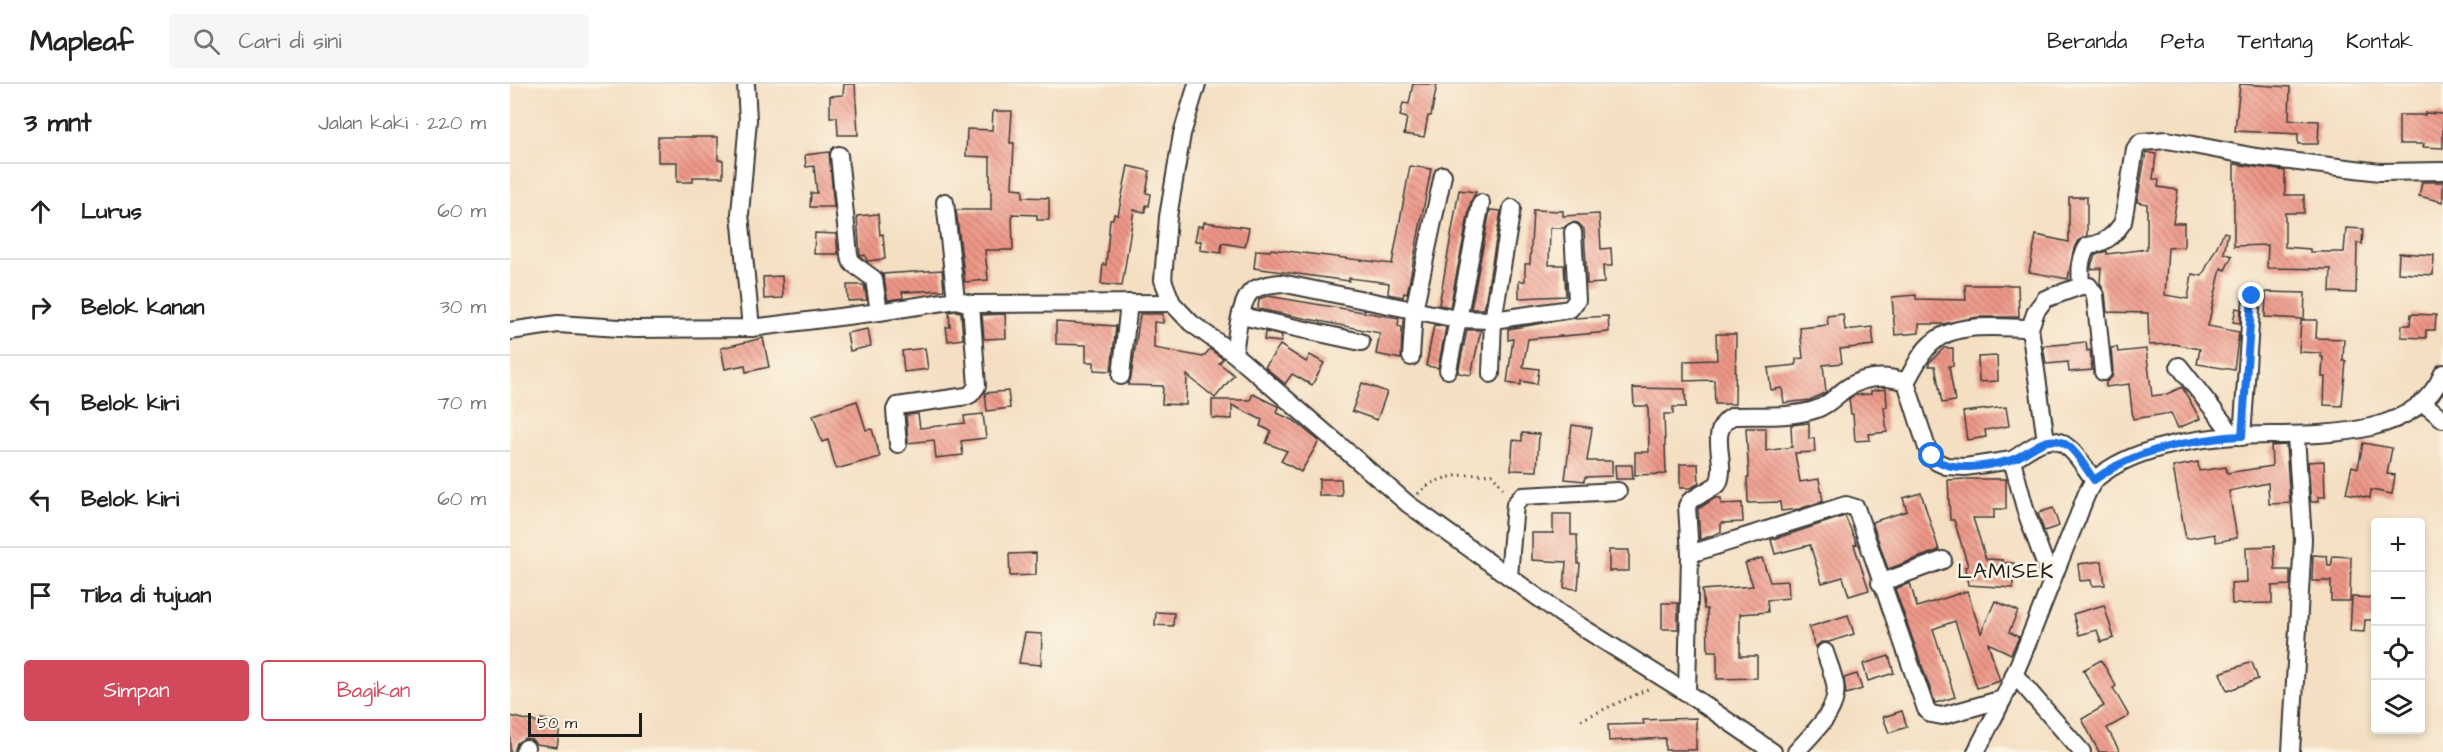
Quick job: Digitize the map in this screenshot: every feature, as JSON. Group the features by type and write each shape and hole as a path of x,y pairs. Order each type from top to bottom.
{"street":[{"path":"746,84 748,120 740,214 750,328"},
{"path":"1195,91 1182,134 1168,217 1163,280 1172,303 1191,322 1234,354 1408,504 1561,614 1687,693 1773,752"},
{"path":"2081,286 2080,269 2083,253 2088,246 2105,242 2123,222 2135,149 2141,142 2167,140 2256,157 2380,172 2443,171"},
{"path":"839,156 849,255 852,263 874,279 879,312"},
{"path":"1411,357 1414,310 1443,175"},
{"path":"898,444 895,410 897,406 967,396 977,386 945,202"},
{"path":"1448,370 1481,203"},
{"path":"1491,375 1493,320 1512,208"},
{"path":"1234,354 1241,316 1248,296 1252,291 1265,285 1281,283 1457,319 1493,320 1570,309 1577,300 1573,232"},
{"path":"2046,441 2030,328 2036,311 2045,299 2081,286 2089,286 2095,295 2103,372"},
{"path":"2238,436 2252,296"},
{"path":"510,331 558,324 635,329 750,328 964,302 1155,305 1172,303"},
{"path":"1121,376 1129,303"},
{"path":"1241,316 1362,342"},
{"path":"2030,328 1960,329 1944,335 1923,353 1906,382 1928,448 1937,462 1946,466 1965,467 2012,460 2046,441 2061,442 2068,447 2094,480"},
{"path":"2178,366 2238,436"},
{"path":"1976,752 2014,674 2094,480 2121,462 2142,453 2169,446 2238,436 2339,434 2366,428 2397,417 2423,404 2443,374"},
{"path":"1687,693 1690,554 1687,506 1690,501 1714,488 1720,480 1719,437 1723,421 1733,416 1805,412 1818,409 1845,389 1869,378 1893,378 1906,382"},
{"path":"2423,404 2443,419"},
{"path":"2291,752 2303,540 2296,436"},
{"path":"2012,460 2026,512 2051,580"},
{"path":"1509,576 1515,504 1522,496 1618,491"},
{"path":"1690,554 1849,504 1856,508 1880,583 1930,714 1942,716 2002,699"},
{"path":"1880,583 1943,560"},
{"path":"1797,752 1831,710 1835,699 1835,682 1825,652"},
{"path":"2014,674 2082,752"}],"path":[{"path":"1408,504 1432,481 1462,475 1492,474 1515,504"},
{"path":"1581,720 1665,681"}],"building":[{"path":"844,84 855,84 858,135 838,135 837,117 830,117 830,96 843,95"},
{"path":"1413,84 1437,84 1424,137 1404,134 1407,118 1400,116 1403,103 1409,104"},
{"path":"2240,84 2290,87 2289,120 2319,121 2318,144 2298,144 2298,134 2235,131"},
{"path":"993,111 1012,111 1010,143 1014,143 1012,188 1023,189 1023,197 1049,198 1049,220 1037,220 1037,215 1012,214 1013,250 985,250 988,280 965,282 956,210 991,210 990,157 966,156 967,129 992,130"},
{"path":"2425,113 2443,114 2443,148 2423,147 2424,144 2399,144 2399,115 2425,115"},
{"path":"658,137 718,137 718,160 723,160 723,177 693,177 693,182 677,182 677,162 658,162"},
{"path":"829,152 834,207 810,207 811,193 817,193 814,166 806,167 805,155"},
{"path":"2146,152 2156,154 2153,179 2159,180 2158,187 2178,190 2173,223 2184,223 2184,247 2168,248 2165,295 2188,299 2192,274 2202,276 2224,232 2228,233 2224,253 2232,256 2225,270 2221,268 2208,326 2239,332 2234,370 2197,364 2200,349 2174,344 2149,345 2148,313 2107,312 2105,293 2100,283 2101,268 2091,269 2092,263 2095,255 2107,251 2107,254 2147,249 2147,204 2137,202"},
{"path":"2234,164 2285,171 2285,195 2304,195 2304,213 2285,213 2285,247 2310,249 2310,252 2344,252 2346,228 2363,229 2362,244 2357,243 2356,293 2330,292 2331,269 2267,268 2268,245 2234,246"},
{"path":"1128,166 1150,171 1146,193 1151,194 1149,206 1146,205 1145,212 1134,210 1122,286 1101,284 1103,264 1106,265 1110,219 1113,219 1114,214 1118,215"},
{"path":"1410,166 1431,169 1407,294 1404,293 1403,297 1388,294 1389,283 1349,278 1349,281 1254,268 1256,250 1270,251 1271,249 1392,264"},
{"path":"2422,182 2443,182 2443,202 2419,196"},
{"path":"1459,190 1476,192 1471,201 1450,307 1439,305"},
{"path":"2069,197 2087,197 2087,236 2079,240 2073,252 2068,279 2029,272 2036,235 2069,242"},
{"path":"1490,210 1501,211 1484,309 1471,309"},
{"path":"1533,210 1563,211 1563,216 1599,214 1601,249 1611,248 1612,266 1603,266 1604,283 1587,284 1584,229 1578,223 1572,222 1563,228 1550,228 1549,265 1564,265 1566,296 1519,298 1519,281 1525,281 1525,264 1530,264"},
{"path":"878,214 880,235 883,234 885,259 867,261 865,255 860,256 857,216"},
{"path":"1204,222 1249,228 1245,247 1222,243 1221,253 1200,250 1201,241 1195,241 1198,226 1203,227"},
{"path":"815,233 836,234 838,254 814,254"},
{"path":"2399,253 2434,255 2433,275 2398,273"},
{"path":"942,270 944,290 902,292 903,298 888,300 883,274"},
{"path":"782,276 783,298 764,299 763,277"},
{"path":"847,285 864,285 867,300 848,301"},
{"path":"1965,285 2018,285 2019,317 1978,317 1943,324 1919,324 1919,333 1895,335 1892,297 1916,295 1916,299 1966,300"},
{"path":"2266,292 2305,293 2304,319 2265,317"},
{"path":"1268,296 1399,318 1398,326 1402,327 1401,359 1376,354 1380,333 1258,309 1259,299"},
{"path":"2236,308 2241,309 2240,323 2233,322"},
{"path":"949,312 961,312 963,339 948,341 946,327 950,327"},
{"path":"1005,314 1006,338 984,339 982,315"},
{"path":"1140,314 1163,314 1163,323 1154,322 1154,348 1203,357 1210,349 1223,359 1219,363 1234,375 1215,398 1187,375 1186,405 1162,404 1163,386 1128,385"},
{"path":"1843,314 1845,330 1872,327 1874,345 1840,349 1842,363 1823,365 1826,392 1810,400 1784,403 1782,388 1771,390 1768,368 1796,365 1796,359 1803,358 1800,328 1828,325 1827,316"},
{"path":"2411,314 2436,315 2435,330 2426,330 2426,338 2401,337 2402,325 2410,325"},
{"path":"1608,316 1609,332 1528,339 1523,367 1539,369 1537,384 1521,381 1521,385 1507,383 1513,339 1508,340 1508,329 1574,318"},
{"path":"2301,320 2317,320 2316,338 2344,339 2343,361 2346,361 2342,406 2324,405 2323,357 2321,353 2299,352"},
{"path":"1056,322 1116,326 1111,371 1094,370 1094,362 1086,362 1086,345 1056,344"},
{"path":"1434,325 1446,327 1438,368 1426,366"},
{"path":"868,329 871,346 850,351 847,333"},
{"path":"1467,330 1481,330 1471,375 1458,373"},
{"path":"1265,332 1282,336 1281,342 1264,340"},
{"path":"1716,334 1736,334 1735,404 1715,404 1714,380 1684,381 1684,361 1717,360"},
{"path":"763,338 769,367 746,372 745,365 725,369 721,348"},
{"path":"2086,342 2087,351 2090,350 2092,370 2069,372 2068,362 2046,364 2043,346"},
{"path":"1280,345 1306,362 1310,355 1324,363 1312,385 1292,374 1285,384 1265,367"},
{"path":"2117,347 2118,352 2146,349 2152,396 2167,394 2182,387 2200,419 2178,428 2171,413 2133,419 2129,384 2106,387 2106,382 2112,377 2113,372 2111,348"},
{"path":"925,348 928,369 904,372 902,351"},
{"path":"1944,348 1953,348 1953,366 1949,366 1955,401 1942,403 1935,366 1929,366 1929,363"},
{"path":"1997,356 1998,381 1979,382 1978,357"},
{"path":"1362,383 1387,392 1377,420 1352,411"},
{"path":"1633,388 1685,389 1686,407 1673,407 1673,414 1664,414 1666,474 1635,475 1635,452 1649,452 1648,406 1634,406"},
{"path":"1886,389 1887,407 1884,407 1887,432 1869,434 1870,440 1855,441 1853,414 1851,414 1849,399 1855,395 1871,394 1871,391"},
{"path":"1008,391 1010,408 987,411 985,393"},
{"path":"1253,394 1279,407 1277,413 1293,420 1319,441 1301,472 1281,461 1287,451 1266,443 1271,431 1260,426 1262,420 1232,405 1232,419 1212,418 1212,400 1250,400"},
{"path":"857,401 866,430 872,429 880,457 836,469 828,440 822,442 813,415"},
{"path":"2006,407 2009,426 1985,430 1986,437 1967,440 1963,412"},
{"path":"918,414 920,428 965,423 964,416 983,414 986,438 961,441 963,455 936,458 934,440 908,443 906,415"},
{"path":"1809,423 1809,439 1814,438 1815,452 1795,453 1800,482 1819,479 1823,501 1799,509 1781,511 1780,502 1748,503 1746,428 1766,428 1766,451 1792,447 1791,425"},
{"path":"1572,425 1592,428 1587,461 1612,461 1612,476 1585,477 1584,481 1565,479"},
{"path":"1522,433 1539,434 1537,471 1511,470 1513,440 1522,441"},
{"path":"2363,443 2392,448 2387,474 2395,475 2392,494 2371,490 2370,498 2346,493 2352,466 2358,468"},
{"path":"2286,445 2290,503 2269,504 2268,483 2229,491 2237,538 2216,542 2214,534 2186,539 2173,467 2198,462 2199,471 2226,467 2227,473 2272,466 2271,446"},
{"path":"2324,461 2325,497 2318,497 2318,502 2311,502 2308,462"},
{"path":"1680,464 1698,464 1699,483 1691,488 1680,488"},
{"path":"1615,465 1632,465 1633,479 1616,479"},
{"path":"1319,479 1341,479 1342,496 1319,496"},
{"path":"2006,479 2006,509 1994,509 1994,518 1973,518 1986,559 2014,563 2013,588 1968,585 1965,567 1968,566 1954,520 1950,520 1948,480"},
{"path":"1921,493 1939,550 1888,569 1872,522 1907,511 1903,498"},
{"path":"1715,498 1721,498 1721,504 1742,503 1743,522 1721,523 1721,532 1700,540 1698,509"},
{"path":"2053,508 2059,526 2044,531 2038,513"},
{"path":"1553,514 1571,514 1571,535 1577,535 1578,564 1580,564 1578,589 1564,588 1566,562 1532,560 1532,533 1553,533"},
{"path":"1845,516 1857,544 1854,545 1869,590 1849,596 1843,577 1822,583 1810,545 1775,554 1771,540"},
{"path":"2274,546 2275,570 2290,570 2290,585 2272,586 2272,603 2232,604 2231,583 2247,582 2246,547"},
{"path":"1609,550 1629,550 1629,571 1609,571"},
{"path":"1036,553 1036,575 1010,576 1009,554"},
{"path":"2313,555 2327,556 2328,566 2331,566 2333,556 2351,557 2350,601 2331,601 2331,581 2312,581"},
{"path":"1762,558 1770,582 1788,581 1789,598 1767,600 1768,612 1740,614 1740,656 1757,656 1757,678 1717,679 1717,651 1708,651 1707,609 1704,609 1702,590 1753,586 1745,563"},
{"path":"2102,561 2105,585 2092,586 2091,580 2080,581 2078,564"},
{"path":"1910,583 1917,607 1967,591 1981,633 1995,601 2018,611 2009,632 2019,637 2011,654 1988,643 2000,681 1977,688 1955,621 1933,629 1955,697 1935,703 1895,589"},
{"path":"2352,597 2371,598 2371,620 2365,620 2364,632 2350,631"},
{"path":"1662,603 1678,603 1678,629 1662,629"},
{"path":"2104,605 2114,638 2101,642 2097,630 2079,635 2073,614"},
{"path":"1156,612 1174,613 1173,626 1155,625"},
{"path":"1848,615 1854,634 1829,642 1821,642 1815,647 1809,627"},
{"path":"1025,633 1042,634 1041,665 1019,663"},
{"path":"1889,656 1894,673 1868,681 1863,664"},
{"path":"2101,660 2129,716 2107,728 2120,752 2099,752 2082,719 2104,706 2083,670"},
{"path":"2252,662 2258,679 2227,691 2220,673"},
{"path":"1857,674 1862,689 1846,694 1844,678"},
{"path":"1902,711 1907,727 1889,733 1883,717"},
{"path":"510,716 540,723 541,719 554,721 554,725 560,726 557,747 536,744 531,739 525,738 517,743 514,752 510,752"},
{"path":"1696,718 1696,750 1665,750 1665,738 1609,741 1608,725 1644,724 1643,720"}],"district":[{"name":"LAMISEK","path":"2006,571"}],"route":[{"path":"1932,456 1937,462 1946,466 1965,467 2012,460 2046,441 2055,441 2068,447 2094,480 2121,462 2142,453 2169,446 2242,436 2252,296"}]}
